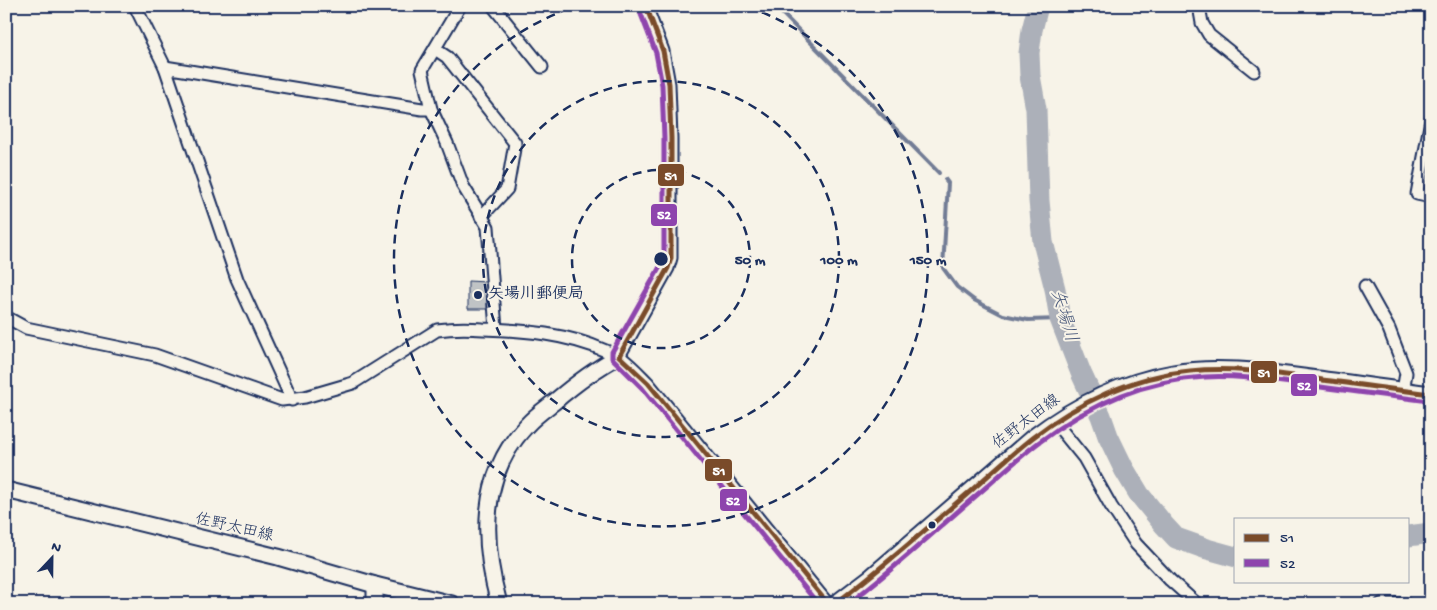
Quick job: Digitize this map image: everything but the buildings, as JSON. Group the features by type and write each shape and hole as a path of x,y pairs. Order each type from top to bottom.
{"main road":[{"path":"499,604 488,551 487,529 489,500 502,461 511,445 528,424 580,380 619,356"},
{"name":"佐野太田線","path":"835,604 872,576 1054,421 1107,393 1138,381 1174,372 1209,370 1273,373 1431,394"},
{"name":"佐野太田線","path":"6,490 278,557 375,585 452,604"},
{"path":"375,585 375,604"}],"street":[{"path":"135,6 165,67 237,279 292,400"},
{"path":"460,6 422,70 431,109 450,150 463,186 488,227 496,329"},
{"path":"493,6 542,67"},
{"path":"619,356 668,268 671,258 669,84 662,51 646,6"},
{"path":"1199,6 1202,23 1209,34 1254,72"},
{"path":"435,49 447,57 515,144 507,189 481,217"},
{"path":"165,67 431,109"},
{"path":"1431,120 1417,194 1431,197"},
{"path":"1365,286 1389,329 1406,373 1403,390"},
{"path":"6,317 26,328 155,355 282,400 305,397 354,382 437,330 450,328 496,329 577,340 619,356 634,369 828,604"},
{"path":"1054,421 1084,458 1111,506 1136,544 1170,580 1197,604"},
{"path":"1381,604 1406,604"}],"waterway":[{"path":"775,6 939,173"},
{"name":"矢場川","path":"1038,6 1029,53 1030,76 1036,109 1039,201 1043,242 1055,289 1060,319 1108,436 1139,494 1176,538 1234,556"},
{"path":"945,179 948,183 943,268 957,287 974,300 1003,315 1028,320 1060,319"},
{"name":"矢場川","path":"1410,536 1431,533"},
{"path":"358,604 360,599"}],"transit line":[{"name":"51","path":"646,6 663,51 669,84 671,258 668,268 619,356 648,383 828,604"},
{"name":"52","path":"639,9 656,53 662,85 664,257 612,352 612,358 642,388 818,604"},
{"name":"51","path":"835,604 902,550 1049,425 1106,393 1127,385 1169,374 1190,371 1234,370 1431,394"},
{"name":"52","path":"848,604 898,564 1038,443 1096,407 1138,389 1182,379 1230,377 1269,380 1430,401"}],"place":[{"name":"矢場川郵便局","path":"478,295"}]}
